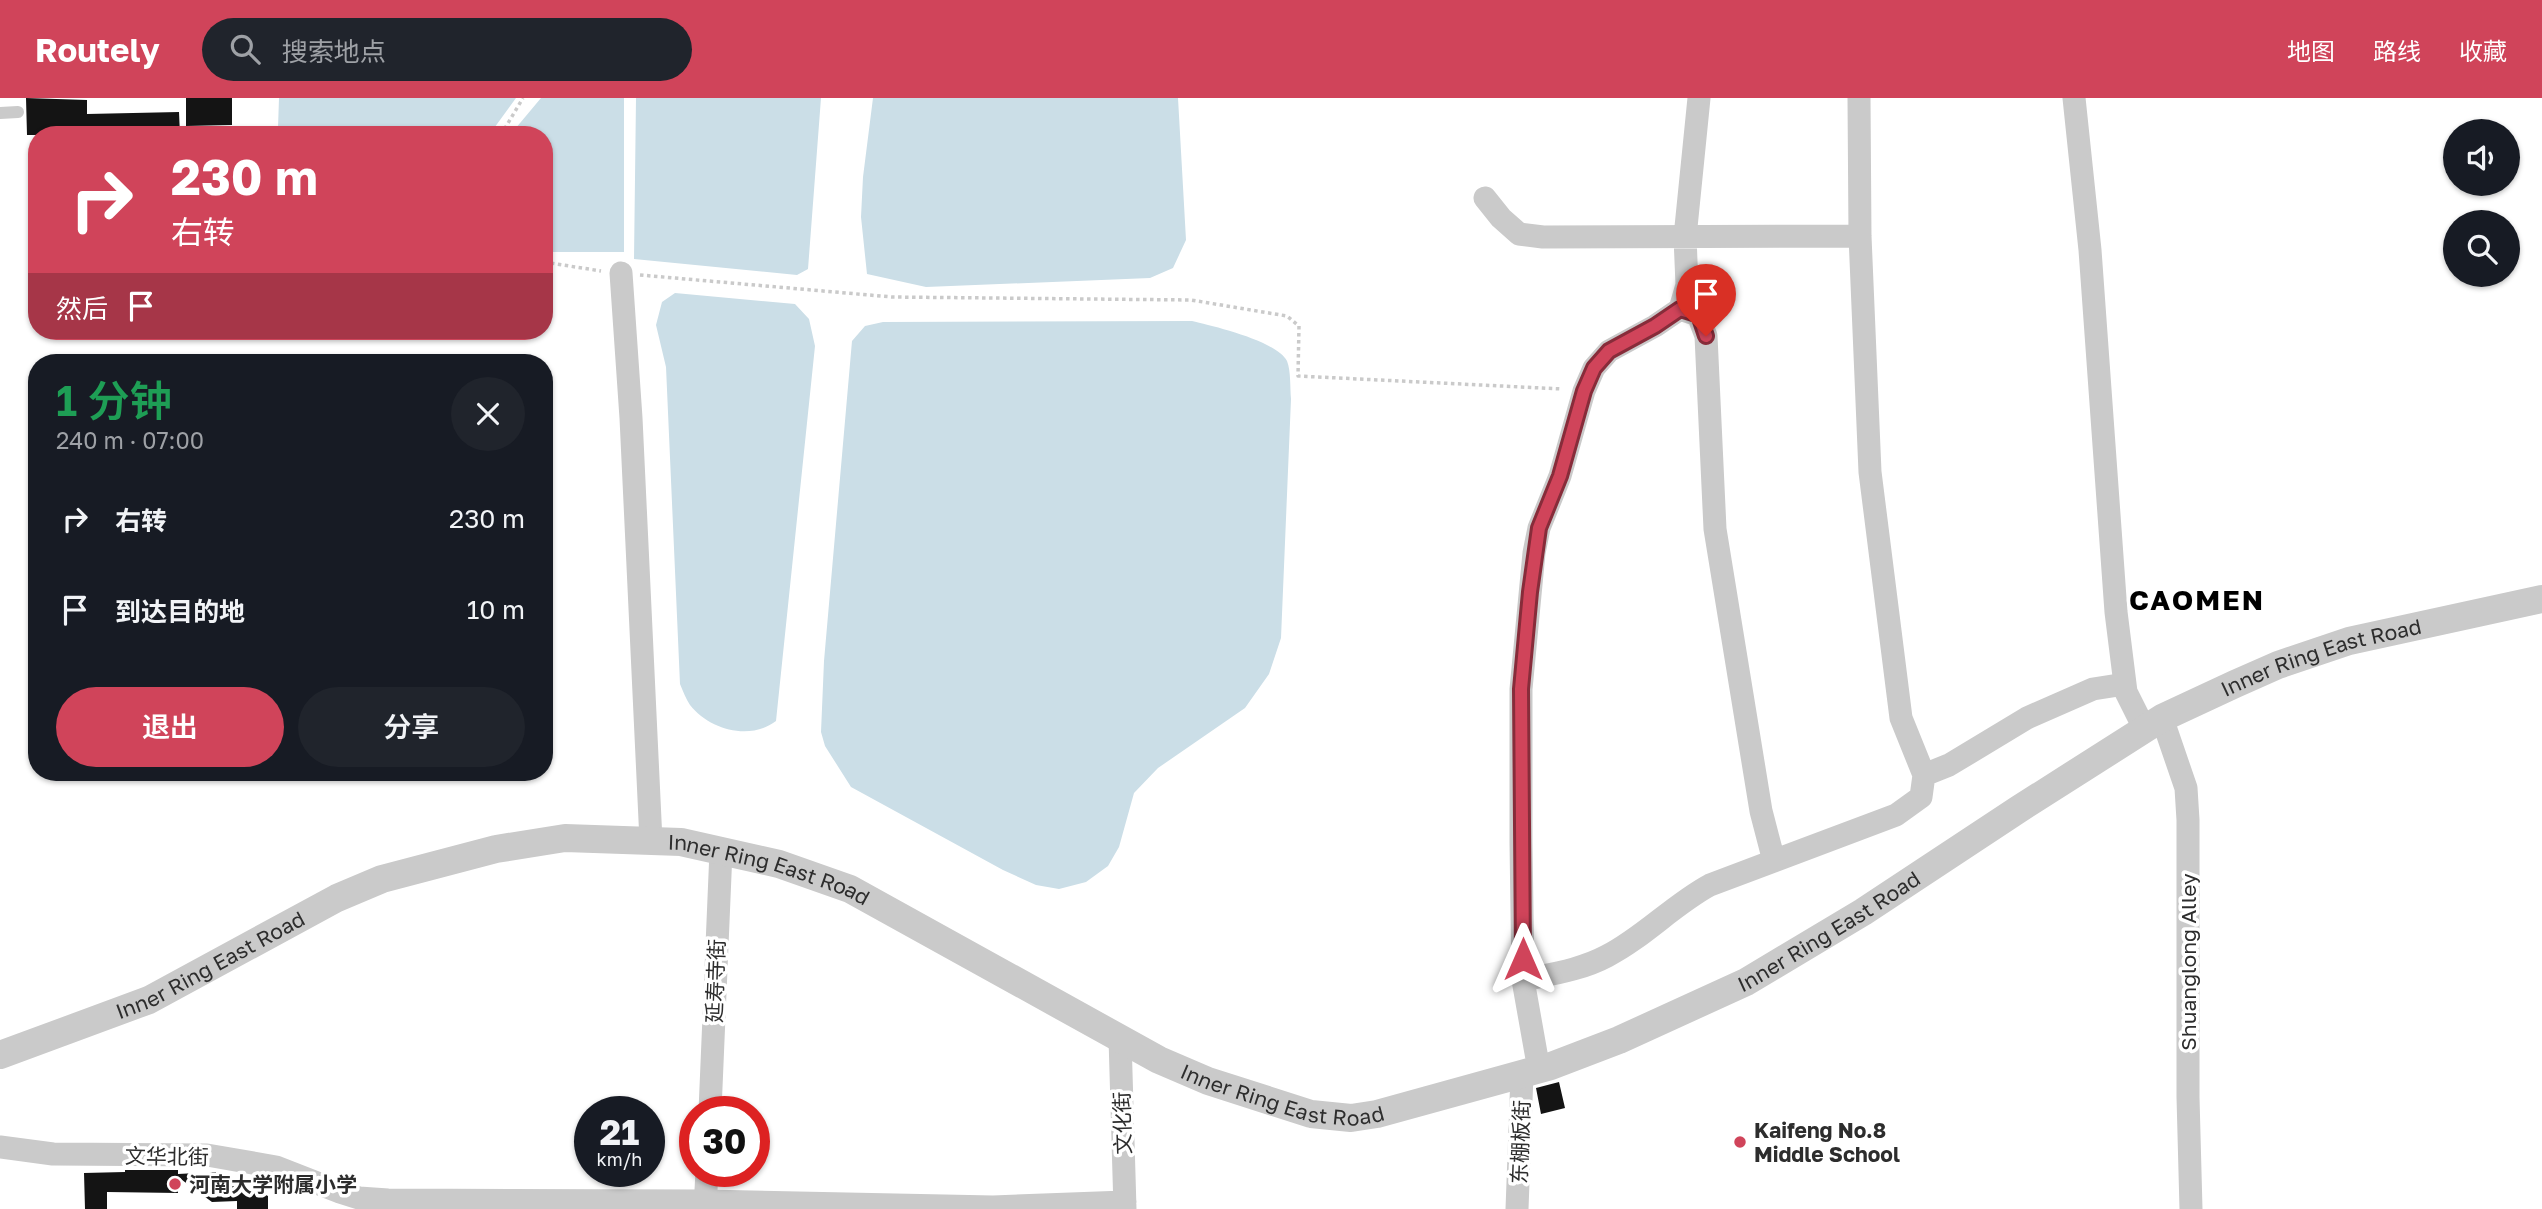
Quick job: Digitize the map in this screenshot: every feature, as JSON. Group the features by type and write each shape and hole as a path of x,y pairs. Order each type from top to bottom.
{"street":[{"path":"1699,98 1685,237 1687,285 1680,309 1699,315 1706,336 1715,529 1761,811 1774,861"},
{"path":"1523,980 1586,965 1608,955 1687,897 1710,885 1896,815 1921,797 1924,775 1901,718 1870,472 1860,236 1859,98"},
{"name":"Shuanglong Alley","path":"2074,98 2090,250 2116,611 2126,692 2153,724 2186,788 2191,1209"},
{"path":"1485,198 1501,218 1519,234 1543,237 1860,236"},
{"path":"621,273 631,418 651,841"},
{"name":"东棚板街","path":"1517,1209 1531,1072 1523,980 1521,689 1525,634 1539,528 1560,476 1584,391 1594,368 1609,351 1680,309"},
{"name":"Inner Ring East Road","path":"0,1055 149,1000 337,898 382,879 484,851 554,840 681,842 779,864 850,889 1159,1060 1208,1081 1331,1118 1377,1114 1531,1072 1619,1040 1746,982 1863,912 2019,808 2153,724 2277,665 2349,641 2542,599"},
{"path":"1924,775 1949,765 2027,718 2093,689 2125,684"},
{"name":"延寿寺街","path":"711,1096 721,851"},
{"name":"文化街","path":"1120,1038 1125,1205"},
{"name":"文华北街","path":"0,1147 53,1154 207,1155 276,1167 359,1198 388,1200 993,1207 1125,1205"},
{"path":"326,1187 334,1209"},
{"path":"705,1205 706,1187"}],"lane":[{"path":"0,113 18,113"}],"path":[{"path":"506,126 523,98"},
{"path":"553,263 621,273 892,298 1191,300 1287,316 1299,326 1298,376 1584,391"}],"shaded area":[{"path":"279,98 516,98 496,126 278,126"},
{"path":"541,98 624,98 624,252 553,252 553,126 518,126"},
{"path":"636,98 821,98 808,269 797,275 634,259"},
{"path":"873,98 1178,98 1186,240 1173,268 1150,278 926,287 867,274 861,217"},
{"path":"675,293 795,304 809,319 815,346 776,721 754,730 731,730 708,721 690,705 680,684 666,367 656,325 662,302"},
{"path":"1192,321 1258,341 1271,347 1287,361 1291,399 1281,638 1269,674 1245,708 1158,768 1134,793 1119,847 1108,866 1086,882 1059,889 1036,885 1003,870 851,787 825,746 821,732 824,661 852,341 865,326 883,322"}],"building":[{"path":"26,98 87,100 87,114 179,112 180,126 28,126 27,135"},
{"path":"186,98 232,98 232,125 186,126"},
{"path":"1559,1082 1565,1108 1541,1114 1536,1088"},
{"path":"178,1170 178,1174 216,1172 216,1180 243,1179 243,1184 268,1196 268,1209 237,1209 237,1201 212,1202 178,1177 178,1193 107,1192 107,1209 85,1209 84,1173"}],"place":[{"name":"Kaifeng No.8 Middle School","path":"1740,1142"},
{"name":"河南大学附属小学","path":"175,1184"}],"district":[{"name":"CAOMEN","path":"2197,599"}],"route":[{"path":"1523,959 1521,689 1534,553 1539,528 1560,476 1584,391 1594,368 1609,351 1680,309 1699,315 1706,336"}]}
